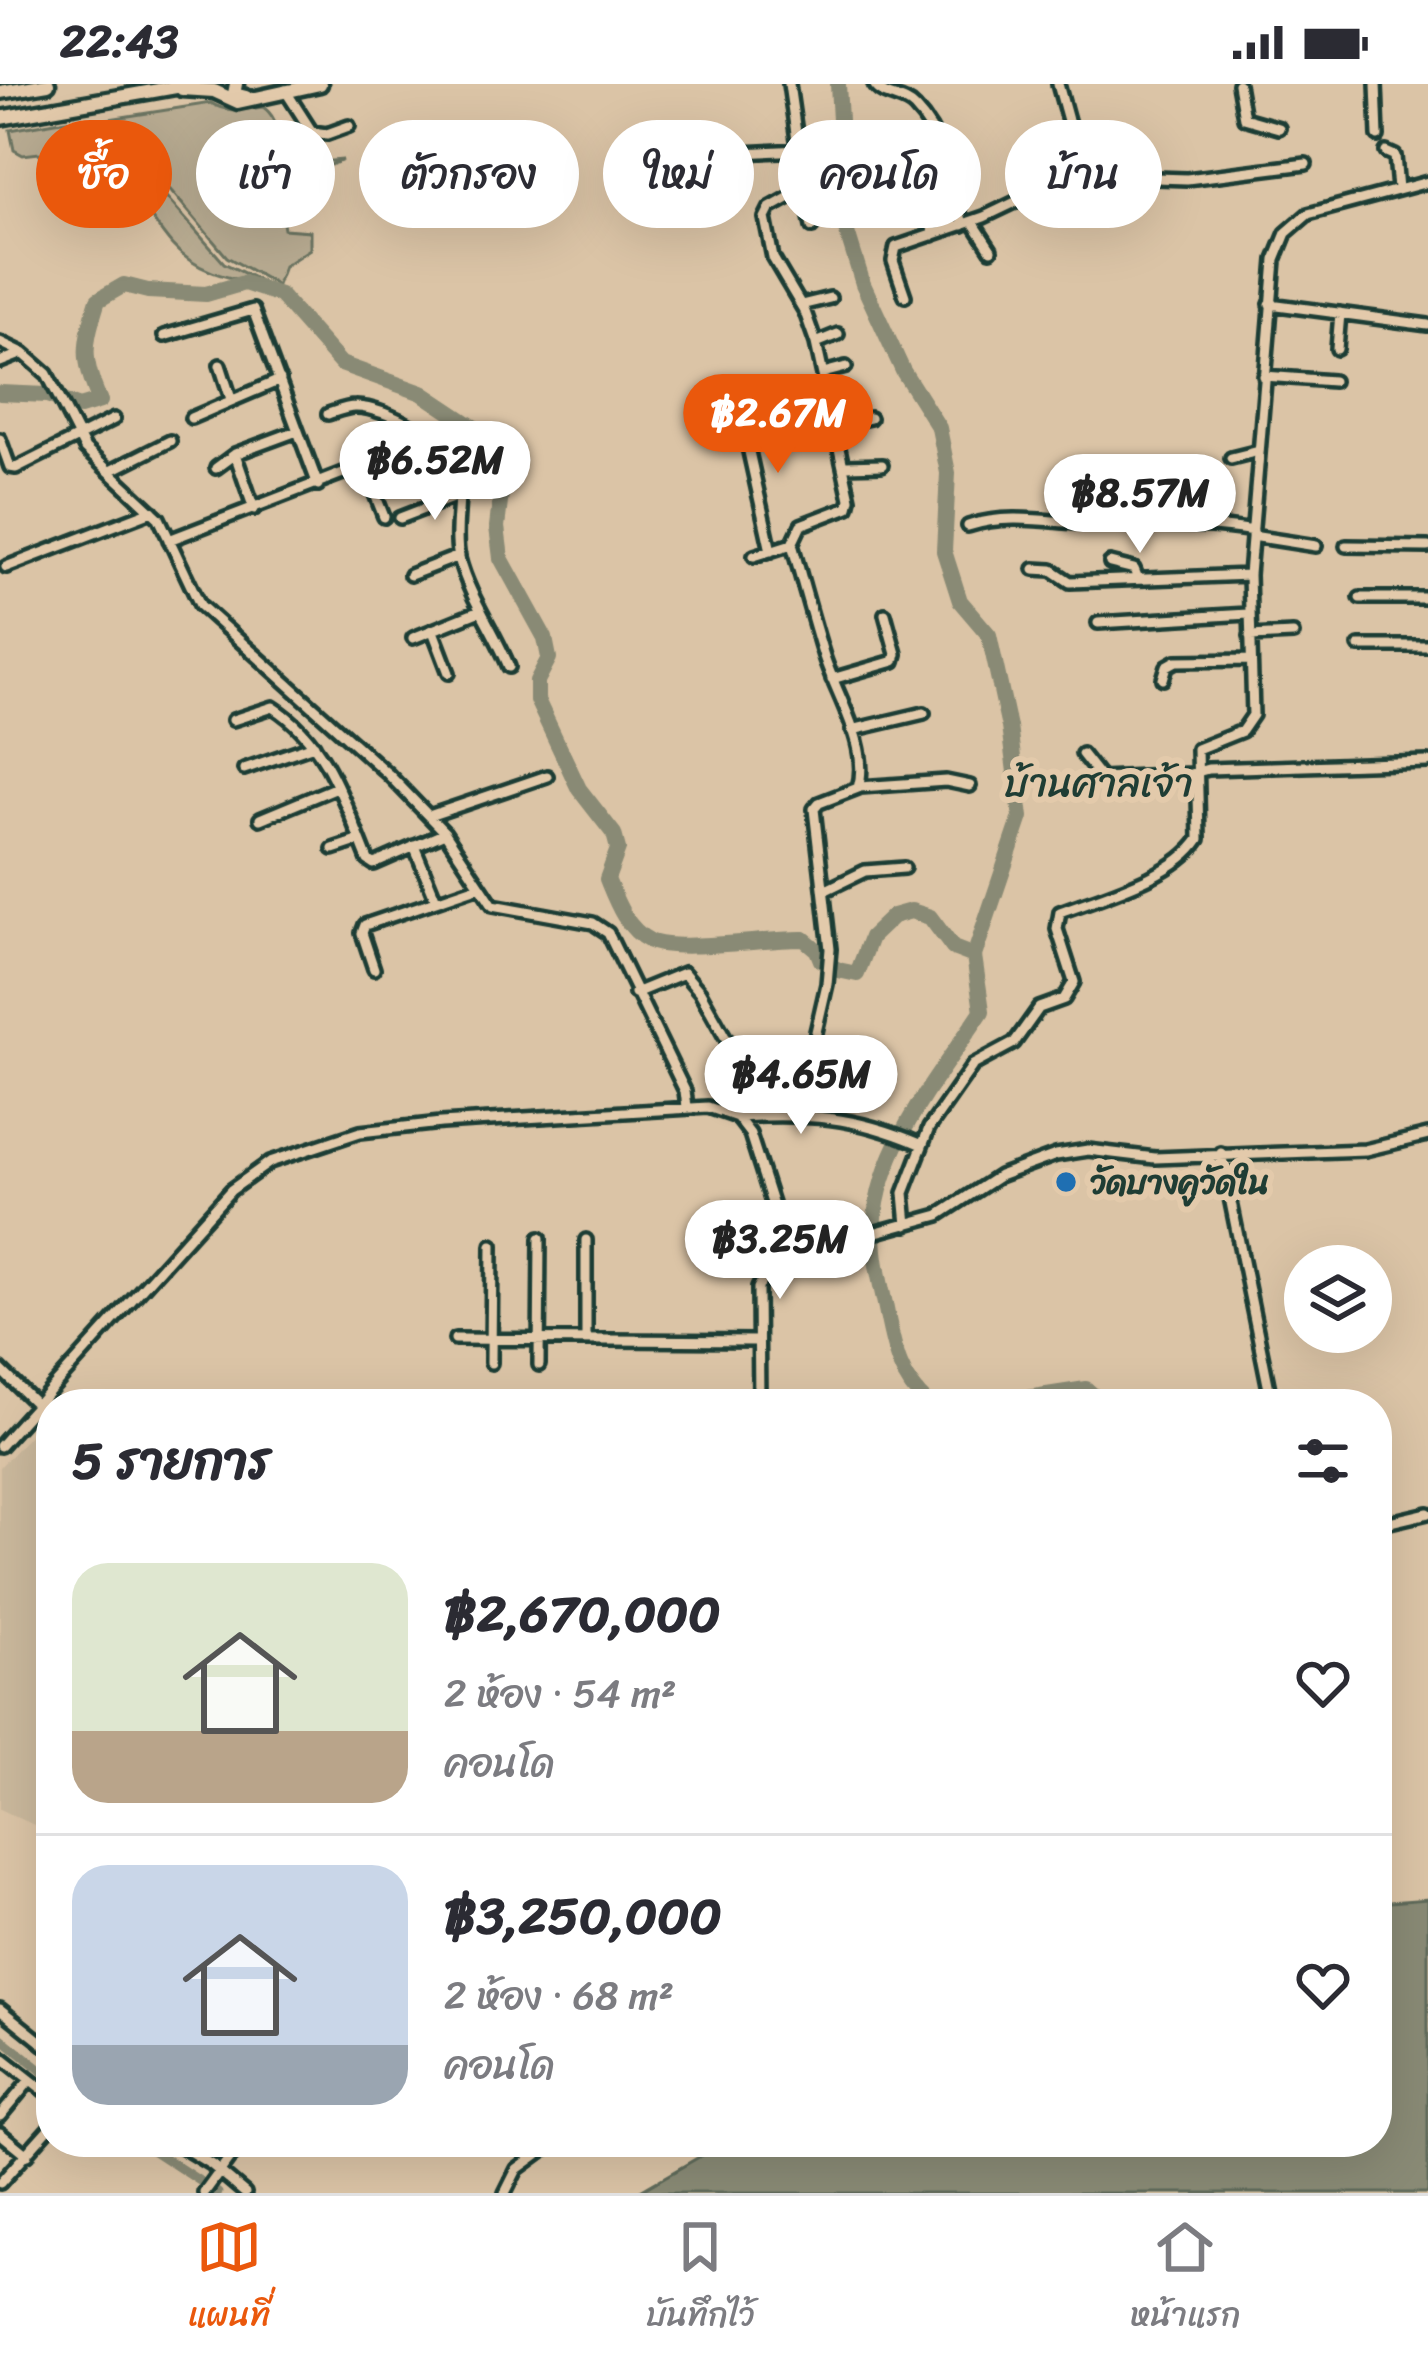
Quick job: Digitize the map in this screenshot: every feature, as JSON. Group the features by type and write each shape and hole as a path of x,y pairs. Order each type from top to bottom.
{"main road":[{"path":"0,92 48,84"},
{"path":"0,118 193,84"},
{"path":"236,84 238,98 253,97"},
{"path":"170,88 214,91 238,102 320,84"}],"street":[{"path":"789,84 795,120"},
{"path":"874,84 879,92 910,103 923,120"},
{"path":"1058,84 1068,120"},
{"path":"1238,84 1244,118 1279,128"},
{"path":"1376,84 1378,136"},
{"path":"285,90 312,132 327,134 349,126"},
{"path":"1386,152 1394,156 1398,189"},
{"path":"1162,178 1306,164"},
{"path":"907,1225 904,1193 917,1143 973,1065 1014,1043 1040,1008 1064,999 1074,982 1057,929 1060,912 1142,881 1192,850 1199,839 1197,748 1248,725 1254,706 1249,574 1270,304 1280,243 1297,221 1324,208 1428,182"},
{"path":"778,204 765,218 773,258 801,305 816,343 846,466 848,507 801,525 792,544 832,680 860,755 860,787"},
{"path":"932,228 933,235"},
{"path":"905,296 894,250 953,228"},
{"path":"972,228 991,250"},
{"path":"801,305 830,298"},
{"path":"1270,304 1428,325"},
{"path":"164,336 253,310 318,485"},
{"path":"1337,349 1340,313"},
{"path":"816,343 838,334"},
{"path":"0,342 22,352 47,374 85,448 152,511 200,604 446,833 494,905 593,923 608,933 685,1091 687,1107"},
{"path":"0,362 22,352"},
{"path":"220,365 231,399"},
{"path":"824,374 846,367"},
{"path":"1264,376 1333,381"},
{"path":"191,418 280,380"},
{"path":"328,414 363,408 407,424 431,439 458,469 459,556 509,667"},
{"path":"740,411 771,550"},
{"path":"0,440 10,467 27,463 114,418"},
{"path":"835,425 870,418"},
{"path":"216,468 235,454 297,430"},
{"path":"170,540 431,439"},
{"path":"110,471 170,441"},
{"path":"1231,458 1259,451"},
{"path":"235,454 254,509"},
{"path":"27,463 32,477"},
{"path":"846,466 882,464"},
{"path":"364,466 384,517"},
{"path":"400,518 457,496"},
{"path":"6,567 152,511"},
{"path":"968,526 997,519 1207,523 1316,546"},
{"path":"754,556 792,544"},
{"path":"1346,546 1428,547"},
{"path":"410,574 459,556"},
{"path":"1110,563 1133,569 1138,579"},
{"path":"1034,569 1052,570 1070,582 1249,574"},
{"path":"1360,598 1428,598"},
{"path":"413,638 480,611"},
{"path":"832,680 894,661 885,614"},
{"path":"1098,623 1248,614"},
{"path":"433,631 449,673"},
{"path":"1250,636 1293,634"},
{"path":"1359,646 1428,646"},
{"path":"1163,679 1176,661 1251,660"},
{"path":"292,719 306,703"},
{"path":"233,720 273,707 292,719 326,760 368,860 374,864 446,833"},
{"path":"852,730 924,713"},
{"path":"244,770 314,745"},
{"path":"1082,754 1101,778 1428,762"},
{"path":"429,816 547,776"},
{"path":"811,1114 829,954 826,890 814,809 819,802 860,787 946,781 970,786"},
{"path":"260,819 337,788"},
{"path":"333,849 360,840"},
{"path":"414,846 436,900"},
{"path":"826,890 865,871 904,868"},
{"path":"374,968 362,929 480,886"},
{"path":"634,993 684,973 700,992 739,1062"},
{"path":"55,1389 210,1211 248,1176 270,1162 323,1142 391,1127 708,1107 737,1117 811,1114 872,1126 917,1143"},
{"path":"737,1117 755,1148 789,1256"},
{"path":"759,1389 758,1288 766,1273 789,1256 907,1225 959,1204 1017,1167 1088,1150 1155,1157 1366,1150 1428,1135"},
{"path":"1221,1153 1269,1389"},
{"path":"539,1365 540,1238"},
{"path":"586,1240 586,1338"},
{"path":"491,1363 492,1245"},
{"path":"455,1339 757,1342"},
{"path":"0,1369 36,1404"},
{"path":"0,1446 36,1410"},
{"path":"1392,1521 1428,1513"},
{"path":"0,2009 36,2038"},
{"path":"0,2056 36,2085"},
{"path":"0,2116 30,2080"},
{"path":"0,2133 27,2155"},
{"path":"2,2188 36,2144"},
{"path":"194,2157 245,2193"},
{"path":"204,2193 230,2157"},
{"path":"505,2193 517,2169 533,2157"}],"shaded area":[{"path":"211,103 230,110 263,107 274,120 196,120 196,220 172,192 172,120 103,120"},
{"path":"36,125 36,153 14,150 10,130"},
{"path":"172,203 224,263 274,288 219,274 194,263 159,228 172,228"},
{"path":"203,228 310,231 310,249 284,266 277,285 227,257"},
{"path":"36,1429 36,1826 0,1809 0,1467"},
{"path":"1428,1899 1428,2193 637,2193 699,2157 1392,2157 1392,1902"}],"waterway":[{"path":"838,84 846,229 863,284 903,371 939,428 948,473 944,551 960,601 989,635 1009,727 1021,817 974,956 982,1011 907,1124 881,1185 875,1251 892,1339 915,1389"},
{"path":"0,393 47,395 80,407 100,401 87,362 90,328 98,300 124,285 206,294 244,283 280,295 341,364 422,393 476,429 496,450 503,477 497,527 501,558 545,638 549,658 537,681 537,700 579,789 614,834 618,849 607,879 634,929 650,941 680,946 804,939 821,960 857,974 871,937 893,916 911,911 930,917 953,948 974,956"},
{"path":"0,2037 36,2066"},
{"path":"163,2157 218,2193"}],"place":[{"name":"วัดบางคูวัดใน","path":"1066,1182"}],"district":[{"name":"บ้านศาลเจ้า","path":"1099,782"}]}
